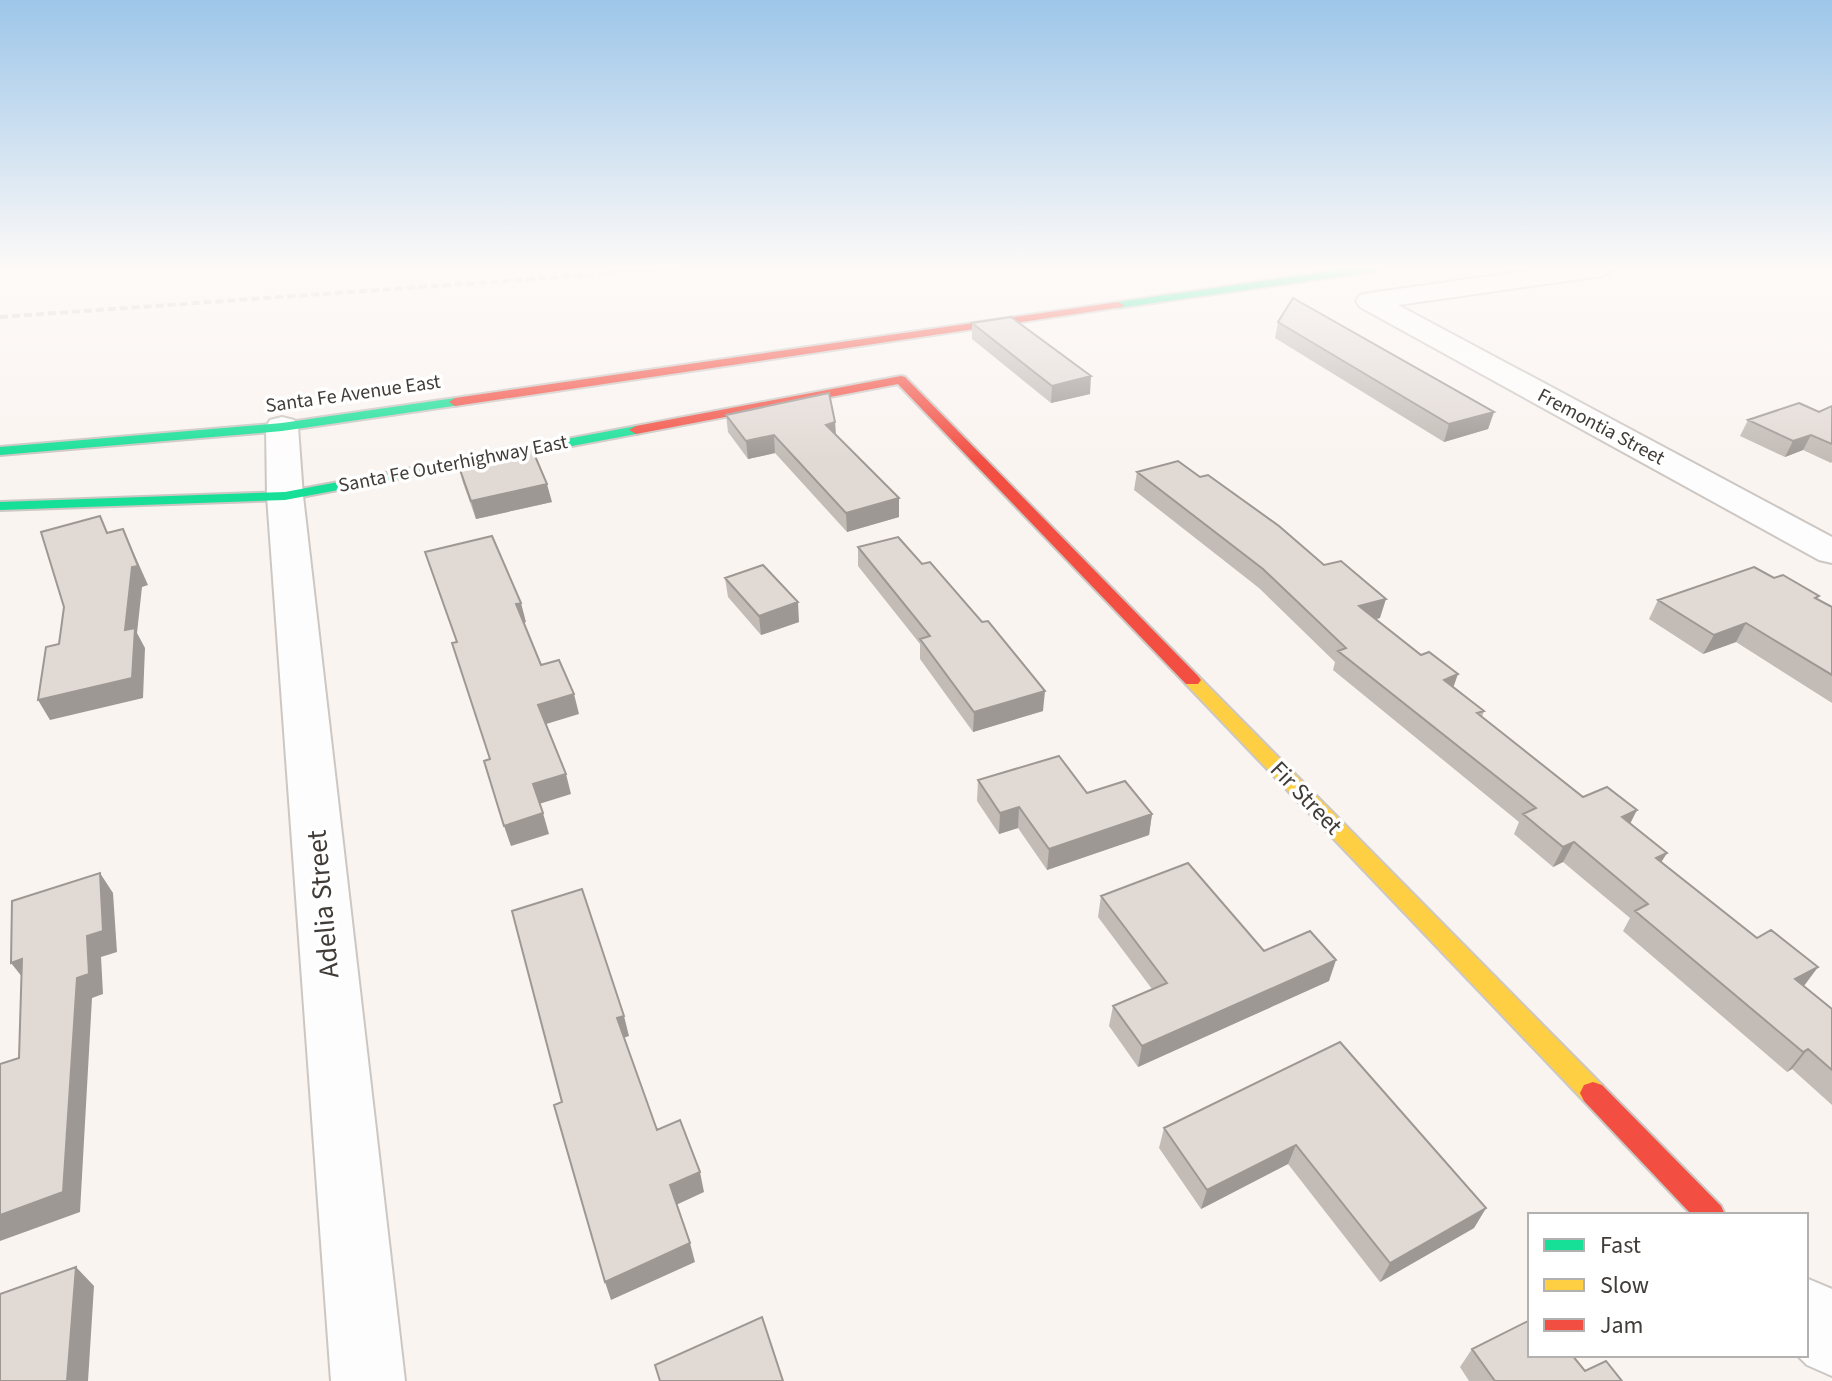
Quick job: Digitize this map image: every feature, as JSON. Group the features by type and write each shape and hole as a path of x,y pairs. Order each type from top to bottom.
{"street":[{"name":"Santa Fe Avenue East","path":"0,451 282,427 933,332"},
{"name":"Fremontia Street","path":"1428,332 1832,552"},
{"name":"Santa Fe Outerhighway East","path":"0,506 285,496 901,380"},
{"name":"Fir Street","path":"901,380 1709,1213"},
{"name":"Adelia Street","path":"282,427 285,496 368,1381"},
{"path":"1808,1315 1832,1340"}],"building":[{"path":"984,332 1032,332 1091,376 1052,386"},
{"path":"1296,332 1354,332 1494,412 1449,424"},
{"path":"829,393 835,422 826,425 899,498 846,513 774,435 746,441 726,415"},
{"path":"1799,403 1819,412 1832,406 1832,444 1811,435 1793,441 1748,420"},
{"path":"532,449 547,484 471,501 458,464"},
{"path":"1178,461 1200,477 1208,475 1279,526 1324,565 1341,561 1386,599 1359,606 1421,655 1429,652 1458,674 1444,680 1484,711 1477,713 1583,797 1607,787 1637,810 1622,817 1667,853 1656,858 1757,938 1771,930 1818,967 1795,979 1832,1009 1832,1070 1808,1049 1803,1052 1635,911 1648,904 1574,842 1563,847 1523,814 1536,808 1338,651 1346,648 1263,569 1137,472"},
{"path":"100,516 107,533 123,529 138,566 132,567 125,630 135,628 132,678 38,700 46,647 59,644 64,607 41,532"},
{"path":"492,536 521,603 516,604 541,665 559,660 574,694 538,705 566,774 533,784 543,813 504,826 484,761 490,759 452,643 457,642 425,552"},
{"path":"898,537 922,564 930,562 982,622 988,621 1045,691 974,712 920,639 930,636 858,547"},
{"path":"763,565 798,602 759,616 725,578"},
{"path":"1754,567 1774,578 1783,575 1832,607 1832,675 1746,623 1714,635 1658,600"},
{"path":"1059,756 1087,793 1125,781 1152,814 1049,849 1019,807 1000,813 978,780"},
{"path":"1188,863 1264,951 1310,931 1336,960 1142,1046 1113,1006 1167,983 1101,896"},
{"path":"100,873 103,931 87,936 89,974 77,978 63,1192 0,1215 0,1064 19,1058 22,959 11,963 12,901"},
{"path":"582,889 624,1016 617,1018 657,1130 680,1120 700,1172 670,1185 690,1243 605,1282 554,1105 562,1102 512,911"},
{"path":"1340,1042 1486,1208 1390,1263 1296,1145 1207,1190 1164,1128"},
{"path":"76,1267 67,1381 0,1381 0,1294"},
{"path":"762,1317 783,1381 660,1381 655,1365"},
{"path":"1528,1321 1528,1357 1574,1357 1585,1371 1606,1361 1622,1381 1495,1381 1472,1349"}],"traffic: fast":[{"path":"0,451 282,427 455,402"},
{"path":"0,506 285,496 636,430"}],"traffic: slow":[{"path":"1192,680 1593,1093"}],"traffic: jam":[{"path":"455,402 930,332"},
{"path":"636,430 901,380 1192,680"},
{"path":"1593,1093 1709,1213"}]}
